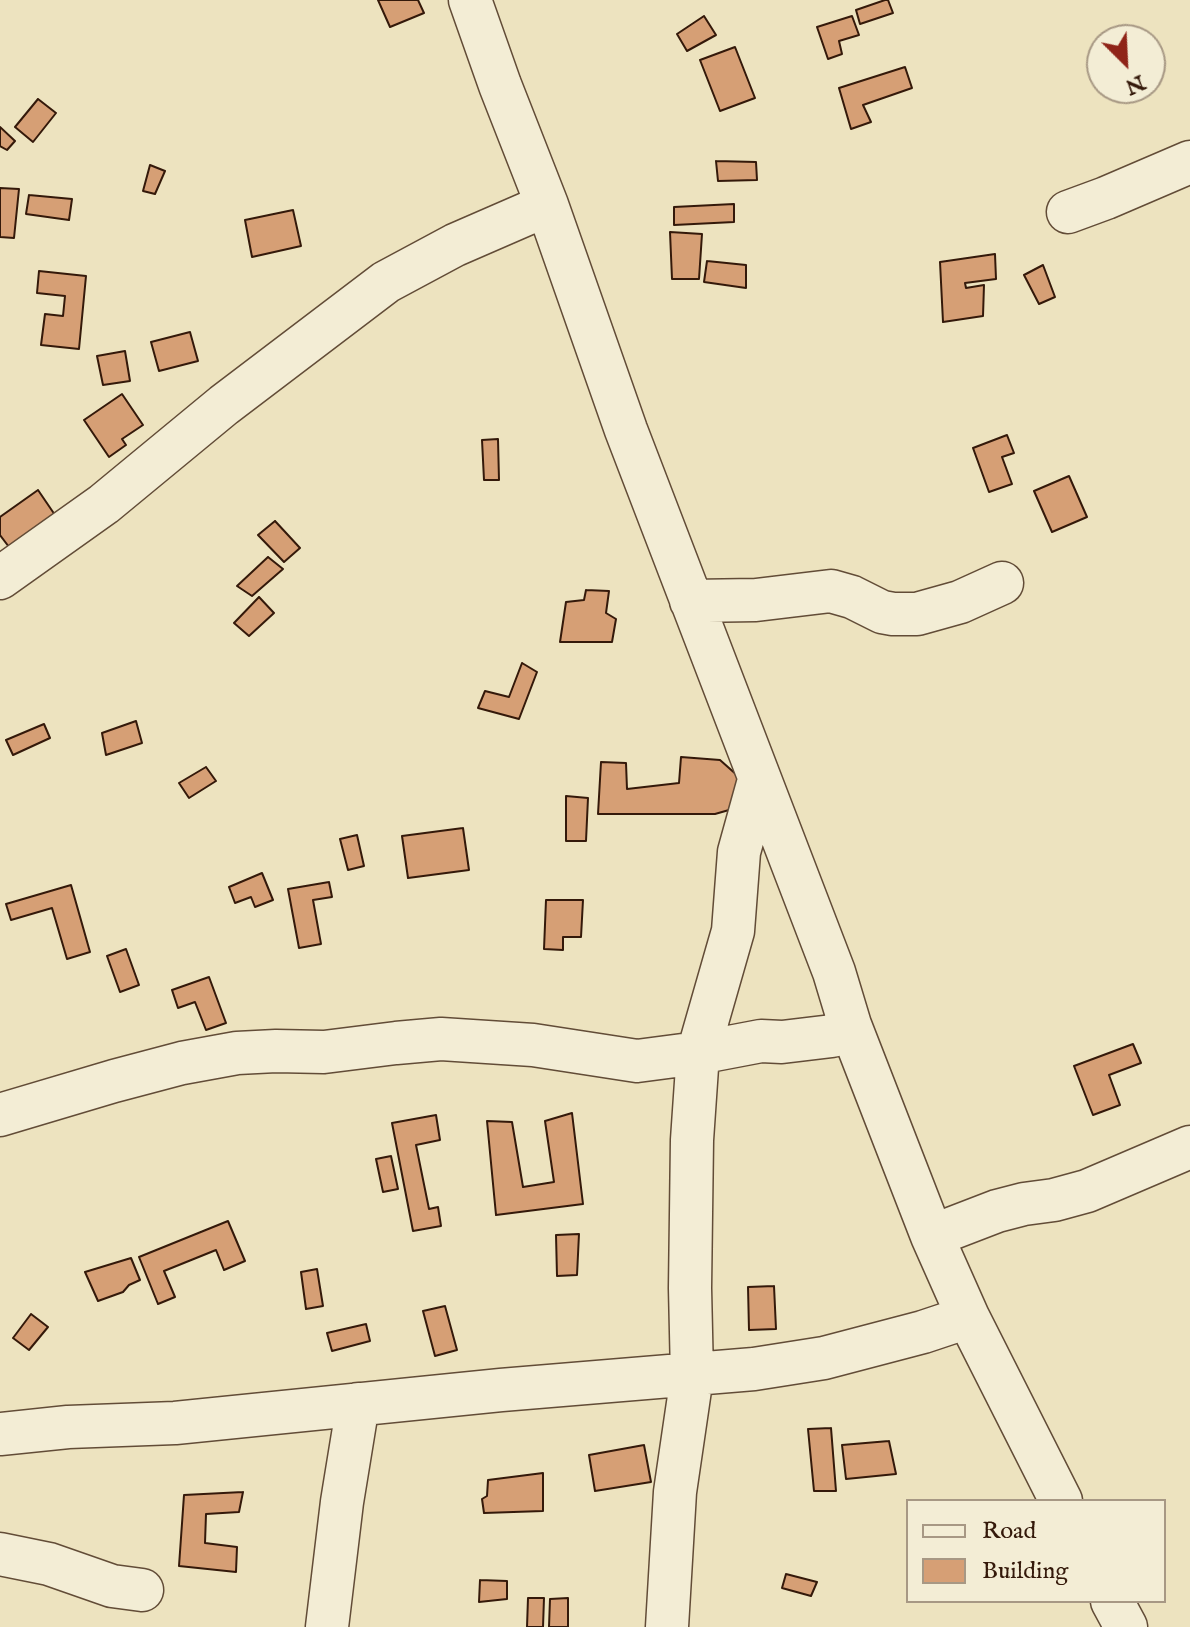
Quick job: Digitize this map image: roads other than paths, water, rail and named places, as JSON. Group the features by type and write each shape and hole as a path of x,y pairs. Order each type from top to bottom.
{"street":[{"path":"470,0 547,205 626,430 932,1236 968,1317 1060,1499"},
{"path":"1068,212 1190,162"},
{"path":"0,578 104,504 224,405 386,282 455,245 547,205"},
{"path":"691,601 756,600 831,591 852,597 882,612 917,614 960,602 1002,583"},
{"path":"667,1627 675,1492 692,1376 692,1140 698,1053 733,931 739,852 759,780"},
{"path":"0,1115 182,1063 237,1053 324,1052 441,1039 533,1045 637,1061 761,1041 782,1042 832,1036 850,1025"},
{"path":"932,1236 997,1211 1087,1191 1190,1147"},
{"path":"0,1434 68,1427 175,1423 501,1390 754,1369 824,1358 968,1317"},
{"path":"327,1627 358,1404"},
{"path":"0,1554 49,1564 112,1586 142,1590"},
{"path":"1113,1603 1126,1627"}]}
